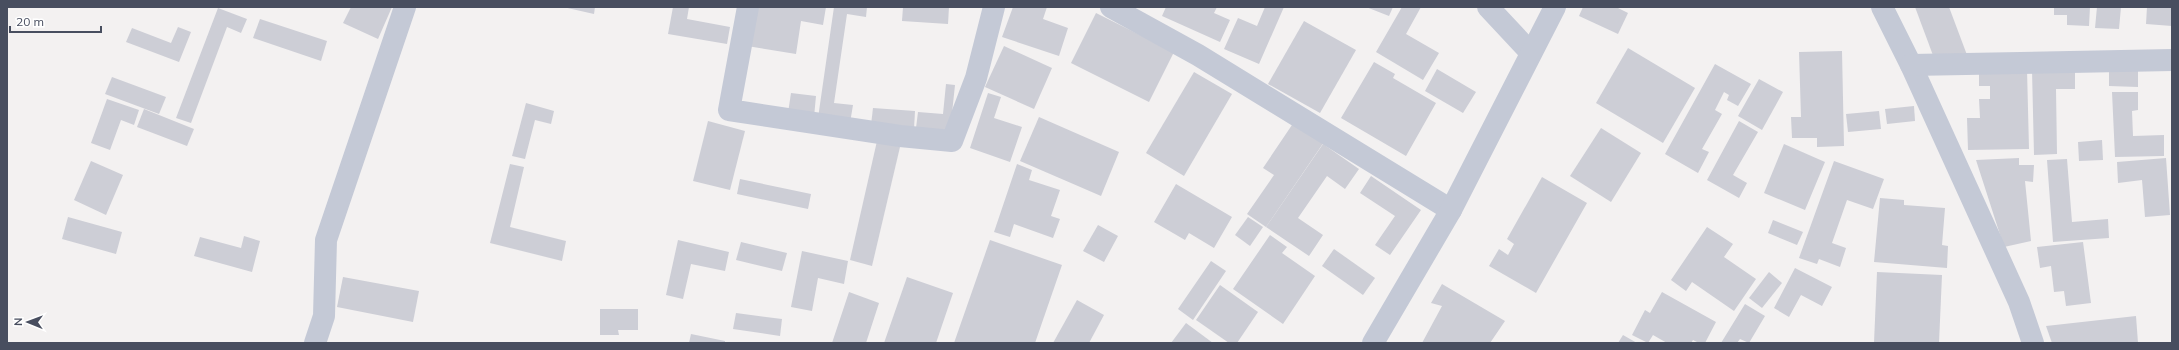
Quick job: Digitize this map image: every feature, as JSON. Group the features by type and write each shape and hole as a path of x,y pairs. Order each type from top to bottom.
{"street":[{"path":"314,343 324,316 326,240 405,7"},
{"path":"748,7 729,110 900,136 952,141 976,78 994,7"},
{"path":"1111,7 1198,55 1451,210"},
{"path":"1488,7 1532,53"},
{"path":"1373,343 1451,210 1555,7"},
{"path":"1882,7 1911,66 2019,302 2033,343"},
{"path":"1911,66 2172,60"}],"building":[{"path":"351,7 392,7 378,39 343,23"},
{"path":"563,7 595,7 594,14"},
{"path":"673,7 689,7 687,19 730,27 727,44 668,34"},
{"path":"754,7 826,7 823,25 801,21 796,54 747,46"},
{"path":"834,7 867,7 866,17 847,14 834,103 853,105 850,123 818,118"},
{"path":"903,7 949,7 948,24 902,21"},
{"path":"1013,7 1047,7 1043,19 1068,28 1059,56 1002,37"},
{"path":"1166,7 1217,7 1214,13 1230,20 1220,42 1162,16"},
{"path":"1265,7 1284,7 1259,64 1224,49 1238,18 1257,26"},
{"path":"1366,7 1393,7 1389,16"},
{"path":"1402,7 1421,7 1406,34 1439,53 1423,80 1376,52"},
{"path":"1583,7 1616,7 1628,13 1618,34 1579,16"},
{"path":"1915,7 1949,7 1967,55 1934,58"},
{"path":"2054,7 2090,7 2089,26 2067,25 2067,15 2054,15"},
{"path":"2097,7 2121,7 2119,29 2095,28"},
{"path":"2147,7 2172,7 2172,26 2146,24"},
{"path":"218,8 247,19 241,33 227,27 191,123 176,118"},
{"path":"1096,13 1174,52 1149,102 1071,63"},
{"path":"260,19 327,41 321,61 253,38"},
{"path":"1304,21 1356,50 1320,113 1268,84"},
{"path":"178,27 191,32 179,62 126,42 132,28 171,43"},
{"path":"1004,46 1052,68 1034,109 985,87"},
{"path":"1628,48 1695,88 1663,143 1596,103"},
{"path":"1842,51 1844,146 1817,147 1817,138 1792,138 1791,117 1801,117 1799,52"},
{"path":"1374,62 1395,74 1393,78 1436,103 1406,156 1341,118"},
{"path":"1715,64 1751,84 1738,106 1727,100 1729,95 1724,92 1715,110 1722,114 1702,149 1709,152 1698,173 1665,154"},
{"path":"2109,64 2138,64 2138,87 2109,86"},
{"path":"1437,69 1476,92 1463,113 1425,91"},
{"path":"2027,69 2029,149 1968,150 1967,118 1980,118 1979,99 1990,99 1990,86 1979,86 1979,70"},
{"path":"2075,69 2075,89 2056,89 2057,154 2034,155 2032,70"},
{"path":"1194,72 1232,94 1184,176 1146,153"},
{"path":"112,77 166,97 159,114 105,94"},
{"path":"1759,79 1783,92 1762,130 1738,116"},
{"path":"946,84 955,85 950,132 916,128 918,112 943,114"},
{"path":"2112,92 2138,92 2138,110 2132,111 2133,136 2164,135 2164,156 2115,157"},
{"path":"791,93 816,96 814,117 788,113"},
{"path":"988,93 1001,97 994,118 1022,127 1010,162 970,148"},
{"path":"107,99 139,110 134,125 121,120 110,150 91,143"},
{"path":"526,103 554,111 551,124 535,120 525,159 512,156"},
{"path":"1914,106 1915,121 1887,124 1885,109"},
{"path":"873,108 915,111 914,129 871,125"},
{"path":"144,109 194,129 187,146 137,127"},
{"path":"1879,111 1881,129 1848,132 1846,114"},
{"path":"1039,117 1119,152 1101,196 1020,161"},
{"path":"708,121 745,131 730,190 693,181"},
{"path":"1739,121 1758,132 1733,175 1747,183 1739,198 1707,180"},
{"path":"1294,122 1324,142 1266,227 1247,214 1274,175 1263,168"},
{"path":"1601,128 1641,153 1611,202 1570,176"},
{"path":"2102,140 2103,160 2079,161 2078,142"},
{"path":"877,141 900,147 872,266 850,260"},
{"path":"1323,144 1359,169 1345,189 1327,176 1298,218 1323,235 1309,256 1266,227"},
{"path":"1784,144 1825,162 1805,210 1764,193"},
{"path":"2019,158 2019,165 2034,165 2033,182 2025,181 2031,241 2004,247 1976,160"},
{"path":"2166,158 2170,215 2145,217 2142,180 2118,183 2117,162"},
{"path":"2067,159 2072,222 2108,219 2109,238 2053,242 2047,160"},
{"path":"91,161 123,175 106,215 74,200"},
{"path":"1834,161 1884,179 1873,209 1847,200 1832,243 1846,248 1840,267 1819,259 1817,264 1799,258"},
{"path":"510,164 524,167 510,227 566,241 562,261 490,243"},
{"path":"1017,164 1032,170 1029,180 1060,190 1051,216 1060,219 1053,238 1014,224 1010,237 994,232"},
{"path":"1371,176 1421,210 1390,255 1375,245 1395,216 1360,193"},
{"path":"1542,177 1587,203 1536,293 1489,266 1499,249 1508,255 1514,244 1507,239"},
{"path":"740,179 811,194 808,209 737,194"},
{"path":"1176,184 1232,217 1214,248 1189,233 1185,240 1154,222"},
{"path":"1880,198 1904,200 1904,205 1945,208 1942,245 1948,246 1947,268 1874,262"},
{"path":"68,217 122,232 116,254 62,239"},
{"path":"1248,217 1263,227 1250,246 1235,235"},
{"path":"1773,220 1803,232 1797,245 1768,233"},
{"path":"1098,225 1118,236 1104,262 1083,251"},
{"path":"1707,227 1733,244 1724,257 1756,279 1734,311 1692,282 1686,291 1671,280"},
{"path":"1270,235 1287,247 1282,253 1315,276 1283,324 1233,289"},
{"path":"244,236 260,241 252,272 194,256 200,237 241,248"},
{"path":"678,240 729,252 725,271 691,264 683,299 666,295"},
{"path":"990,240 1062,265 1035,343 954,343"},
{"path":"741,242 787,253 782,271 736,260"},
{"path":"2083,242 2091,303 2066,306 2064,291 2054,292 2051,266 2040,268 2037,247"},
{"path":"1334,249 1375,278 1363,295 1322,266"},
{"path":"802,251 848,261 844,284 818,278 812,311 791,307"},
{"path":"1211,261 1226,271 1193,320 1178,309"},
{"path":"1795,268 1832,287 1822,306 1801,295 1789,317 1774,308"},
{"path":"1769,272 1782,283 1762,308 1749,298"},
{"path":"1877,272 1942,275 1939,343 1874,343"},
{"path":"343,277 419,291 413,322 337,307"},
{"path":"907,277 953,293 936,343 884,343"},
{"path":"1442,284 1505,321 1490,343 1422,343 1442,306 1431,303"},
{"path":"1220,285 1258,312 1237,343 1229,343 1196,320"},
{"path":"849,292 879,303 866,343 832,343"},
{"path":"1662,292 1716,322 1705,343 1699,343 1693,340 1691,343 1667,343 1653,335 1648,343 1632,335 1645,310 1650,313"},
{"path":"1077,300 1104,315 1089,343 1053,343"},
{"path":"1745,304 1765,316 1749,343 1740,339 1737,343 1721,343"},
{"path":"600,309 638,309 638,330 618,330 619,335 600,335"},
{"path":"736,313 782,319 780,336 733,329"},
{"path":"2136,316 2138,343 2052,343 2046,326"},
{"path":"1186,323 1213,343 1171,343"},
{"path":"691,334 725,341 725,343 689,343"},
{"path":"1623,335 1637,343 1618,343"}]}
